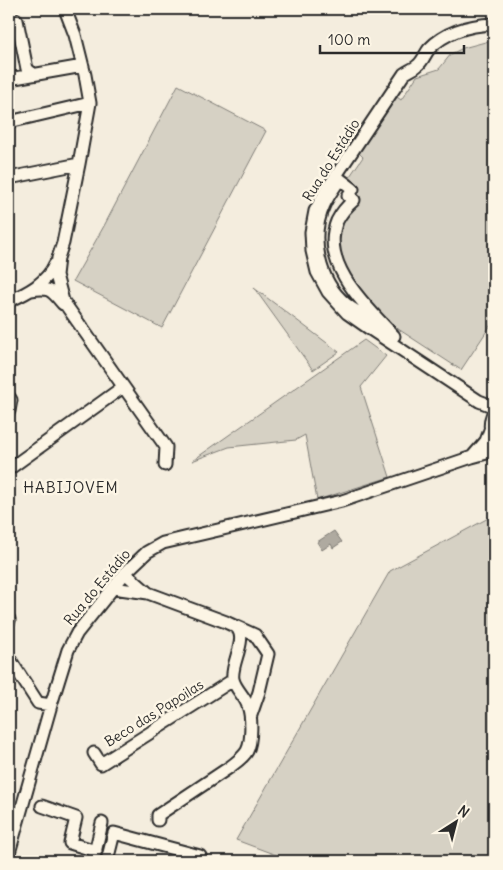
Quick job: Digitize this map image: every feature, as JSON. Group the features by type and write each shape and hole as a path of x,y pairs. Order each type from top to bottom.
{"street":[{"path":"9,301 31,290 53,270 63,243 79,164 90,103 75,35 65,9"},
{"path":"9,16 17,20 27,69 32,74"},
{"name":"Rua do Estádio","path":"494,24 466,28 439,40 418,65 404,74 325,192 315,211 311,232 312,251 317,272 328,292 348,313 370,330 479,402 494,406"},
{"path":"9,79 83,66"},
{"path":"9,122 90,103"},
{"path":"9,178 79,164"},
{"path":"340,180 353,189 348,196 354,200 344,209 333,235 333,245 337,260 343,275 352,288 394,336 345,303 335,293 321,265 317,250 318,221 324,206 340,180"},
{"path":"58,258 56,275 63,301 166,447 165,465"},
{"path":"31,290 49,289 74,317"},
{"path":"9,469 123,387"},
{"path":"9,397 11,400 9,411"},
{"path":"472,457 492,435 491,418 494,411"},
{"name":"Rua do Estádio","path":"9,853 50,705 68,650 77,634 125,573 147,552 163,543 342,501 494,451"},
{"path":"125,573 148,593"},
{"path":"114,588 148,593 226,622 255,635 268,654 259,692 250,717"},
{"path":"158,820 158,815 230,767 248,750 250,742 250,717 248,705 233,680 233,672 240,645 240,635 237,628 226,622"},
{"path":"9,658 38,703 50,705"},
{"name":"Beco das Papoilas","path":"94,753 101,764 233,680"},
{"path":"42,806 76,818 70,843 95,856 102,823"},
{"path":"107,861 114,833 200,856 198,861"}],"shaded area":[{"path":"494,41 494,320 461,370 378,314 355,286 338,252 340,220 346,210 348,179 363,157 359,153 397,97 401,100 417,76 439,69 451,54 463,48"},
{"path":"178,85 266,131 162,328 73,281"},
{"path":"254,288 339,352 313,370"},
{"path":"364,340 386,356 361,387 390,477 317,500 305,435 296,440 229,447 192,461"},
{"path":"494,515 494,861 292,861 236,840 390,571"},
{"path":"334,531 342,542 333,548 331,544 322,550 317,542"}],"district":[{"name":"HABIJOVEM","path":"71,487"}]}
